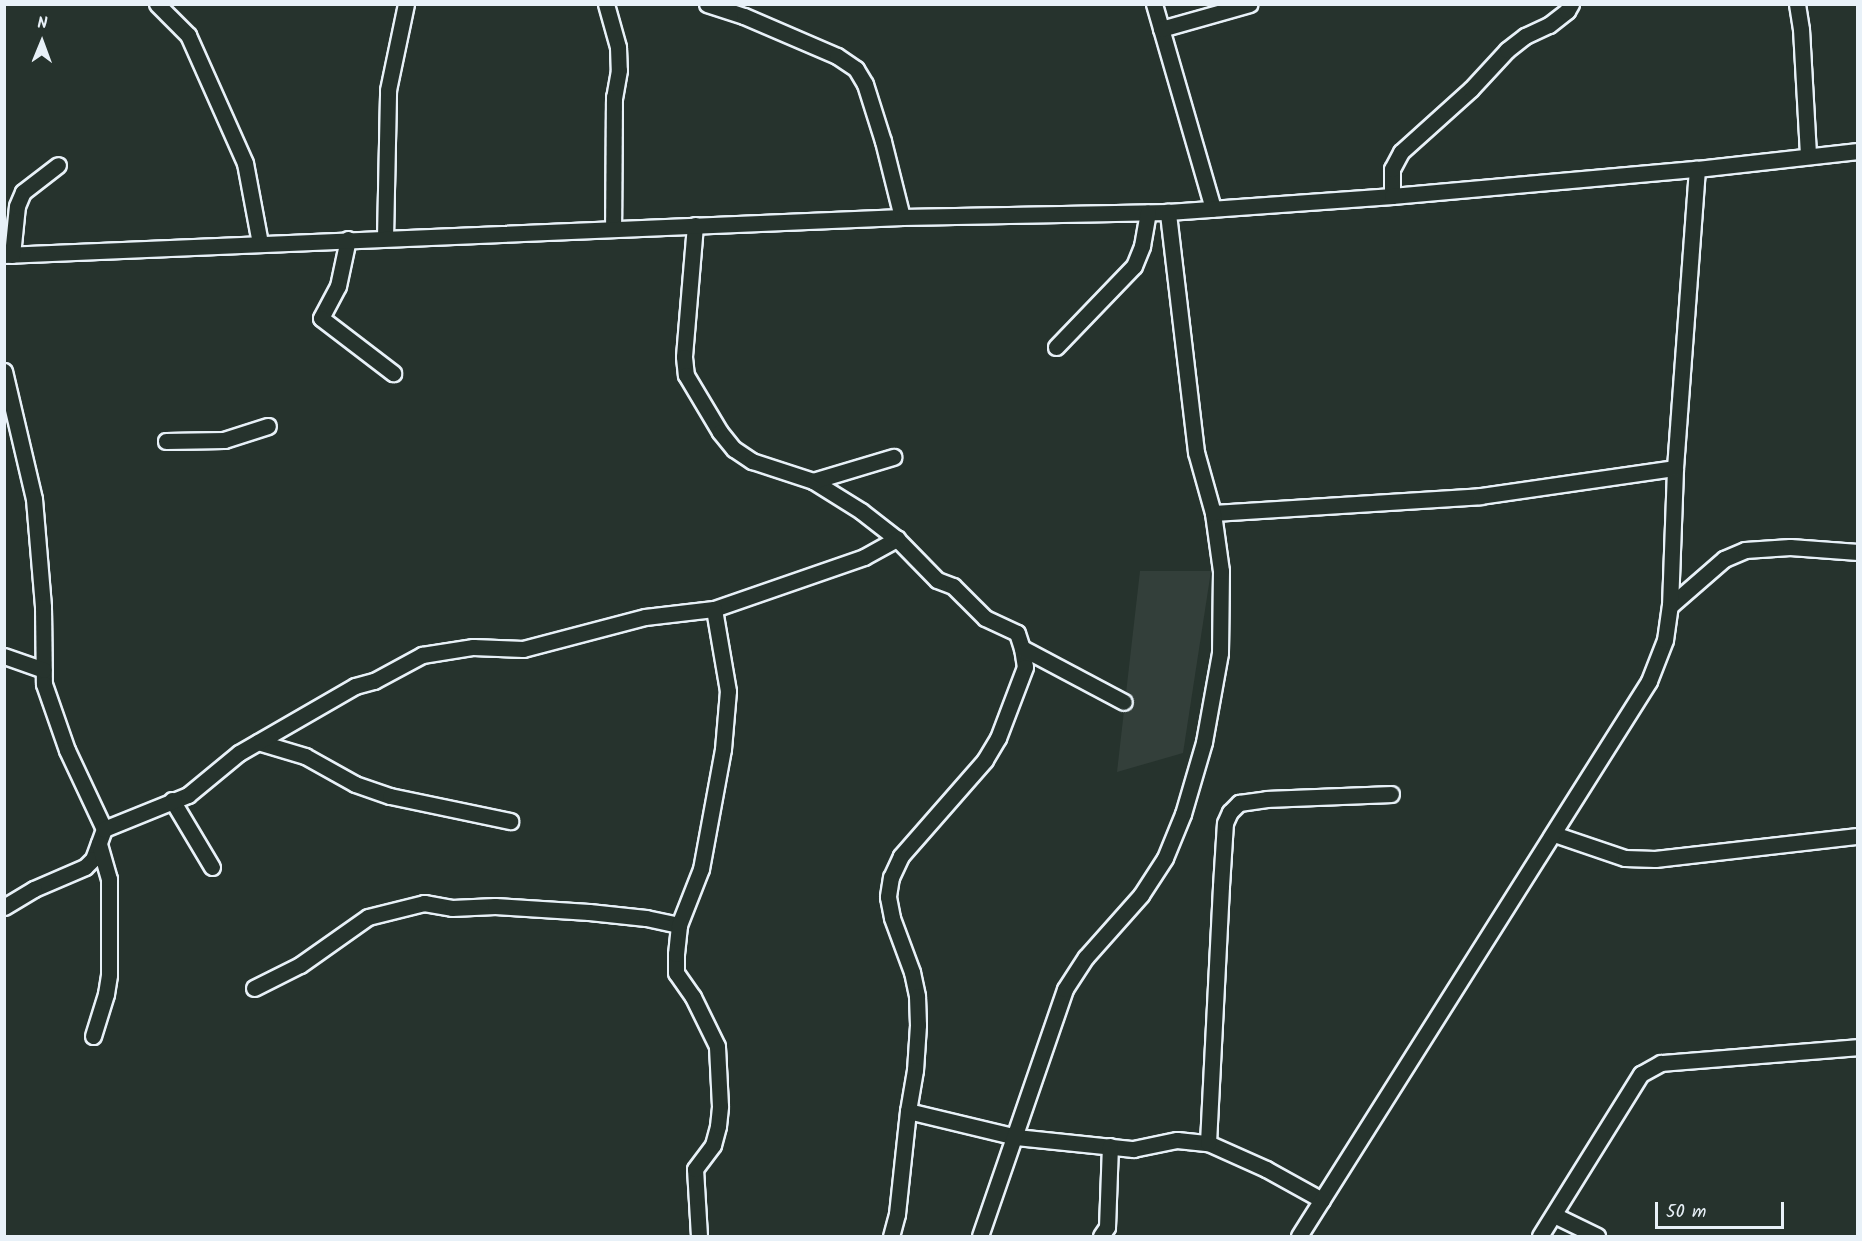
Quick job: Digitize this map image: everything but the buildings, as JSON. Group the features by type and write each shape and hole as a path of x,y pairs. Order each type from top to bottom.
{"street":[{"path":"157,4 188,35 244,163 260,243"},
{"path":"385,237 388,90 406,4"},
{"path":"606,4 618,47 619,70 614,97 613,228"},
{"path":"707,4 744,16 837,56 856,69 865,84 883,141 902,217"},
{"path":"1154,4 1213,209"},
{"path":"1161,29 1250,4"},
{"path":"1392,196 1392,169 1401,153 1471,88 1507,50 1525,36 1549,25 1567,11 1571,4"},
{"path":"1797,4 1803,50 1808,156"},
{"path":"58,165 23,192 17,206 8,255 385,237 902,217 1168,213 1697,169 1857,151"},
{"path":"1299,1236 1649,681 1665,639 1670,606 1676,468 1697,169"},
{"path":"1056,347 1134,266 1142,246 1148,213"},
{"path":"980,1236 1016,1137 1065,989 1086,957 1141,895 1165,858 1183,814 1204,742 1220,653 1221,571 1213,513 1196,452 1168,213"},
{"path":"695,225 684,357 686,375 708,414 734,449 752,460 813,481 861,511 897,539 937,580 953,586 986,618 1017,633 1022,648 1025,667 998,738 985,760 901,856 891,877 888,897 892,918 912,972 917,996 915,1070 908,1111 897,1214 891,1236"},
{"path":"348,239 338,286 321,318 393,373"},
{"path":"6,381 34,499 43,607 44,684 67,750 102,836 110,879 109,975 106,994 93,1036"},
{"path":"166,441 224,440 268,426"},
{"path":"813,481 893,457"},
{"path":"1213,513 1480,496 1676,468"},
{"path":"4,907 34,889 86,867 93,859 102,836 172,800 188,795 239,753 355,686 374,681 422,655 473,647 523,649 645,617 714,609 864,557 897,539"},
{"path":"1670,606 1724,560 1745,550 1790,547 1857,552"},
{"path":"699,1236 695,1169 713,1145 718,1126 720,1106 717,1046 693,997 676,974 679,925 701,869 723,749 728,691 714,609"},
{"path":"1022,648 1124,702"},
{"path":"4,656 44,670"},
{"path":"258,742 305,756 355,784 390,796 510,821"},
{"path":"1208,1143 1225,823 1230,812 1239,803 1267,799 1391,794"},
{"path":"172,800 212,867"},
{"path":"1554,834 1625,858 1655,859 1857,836"},
{"path":"254,988 300,965 368,917 424,903 452,908 495,906 589,912 646,918 679,925"},
{"path":"1540,1236 1641,1074 1661,1063 1857,1047"},
{"path":"908,1111 1016,1137 1133,1149 1177,1140 1208,1143 1266,1169 1322,1200"},
{"path":"1101,1236 1107,1227 1110,1146"},
{"path":"1554,1215 1597,1236"}],"shaded area":[{"path":"1140,571 1211,571 1183,753 1117,772"}]}
